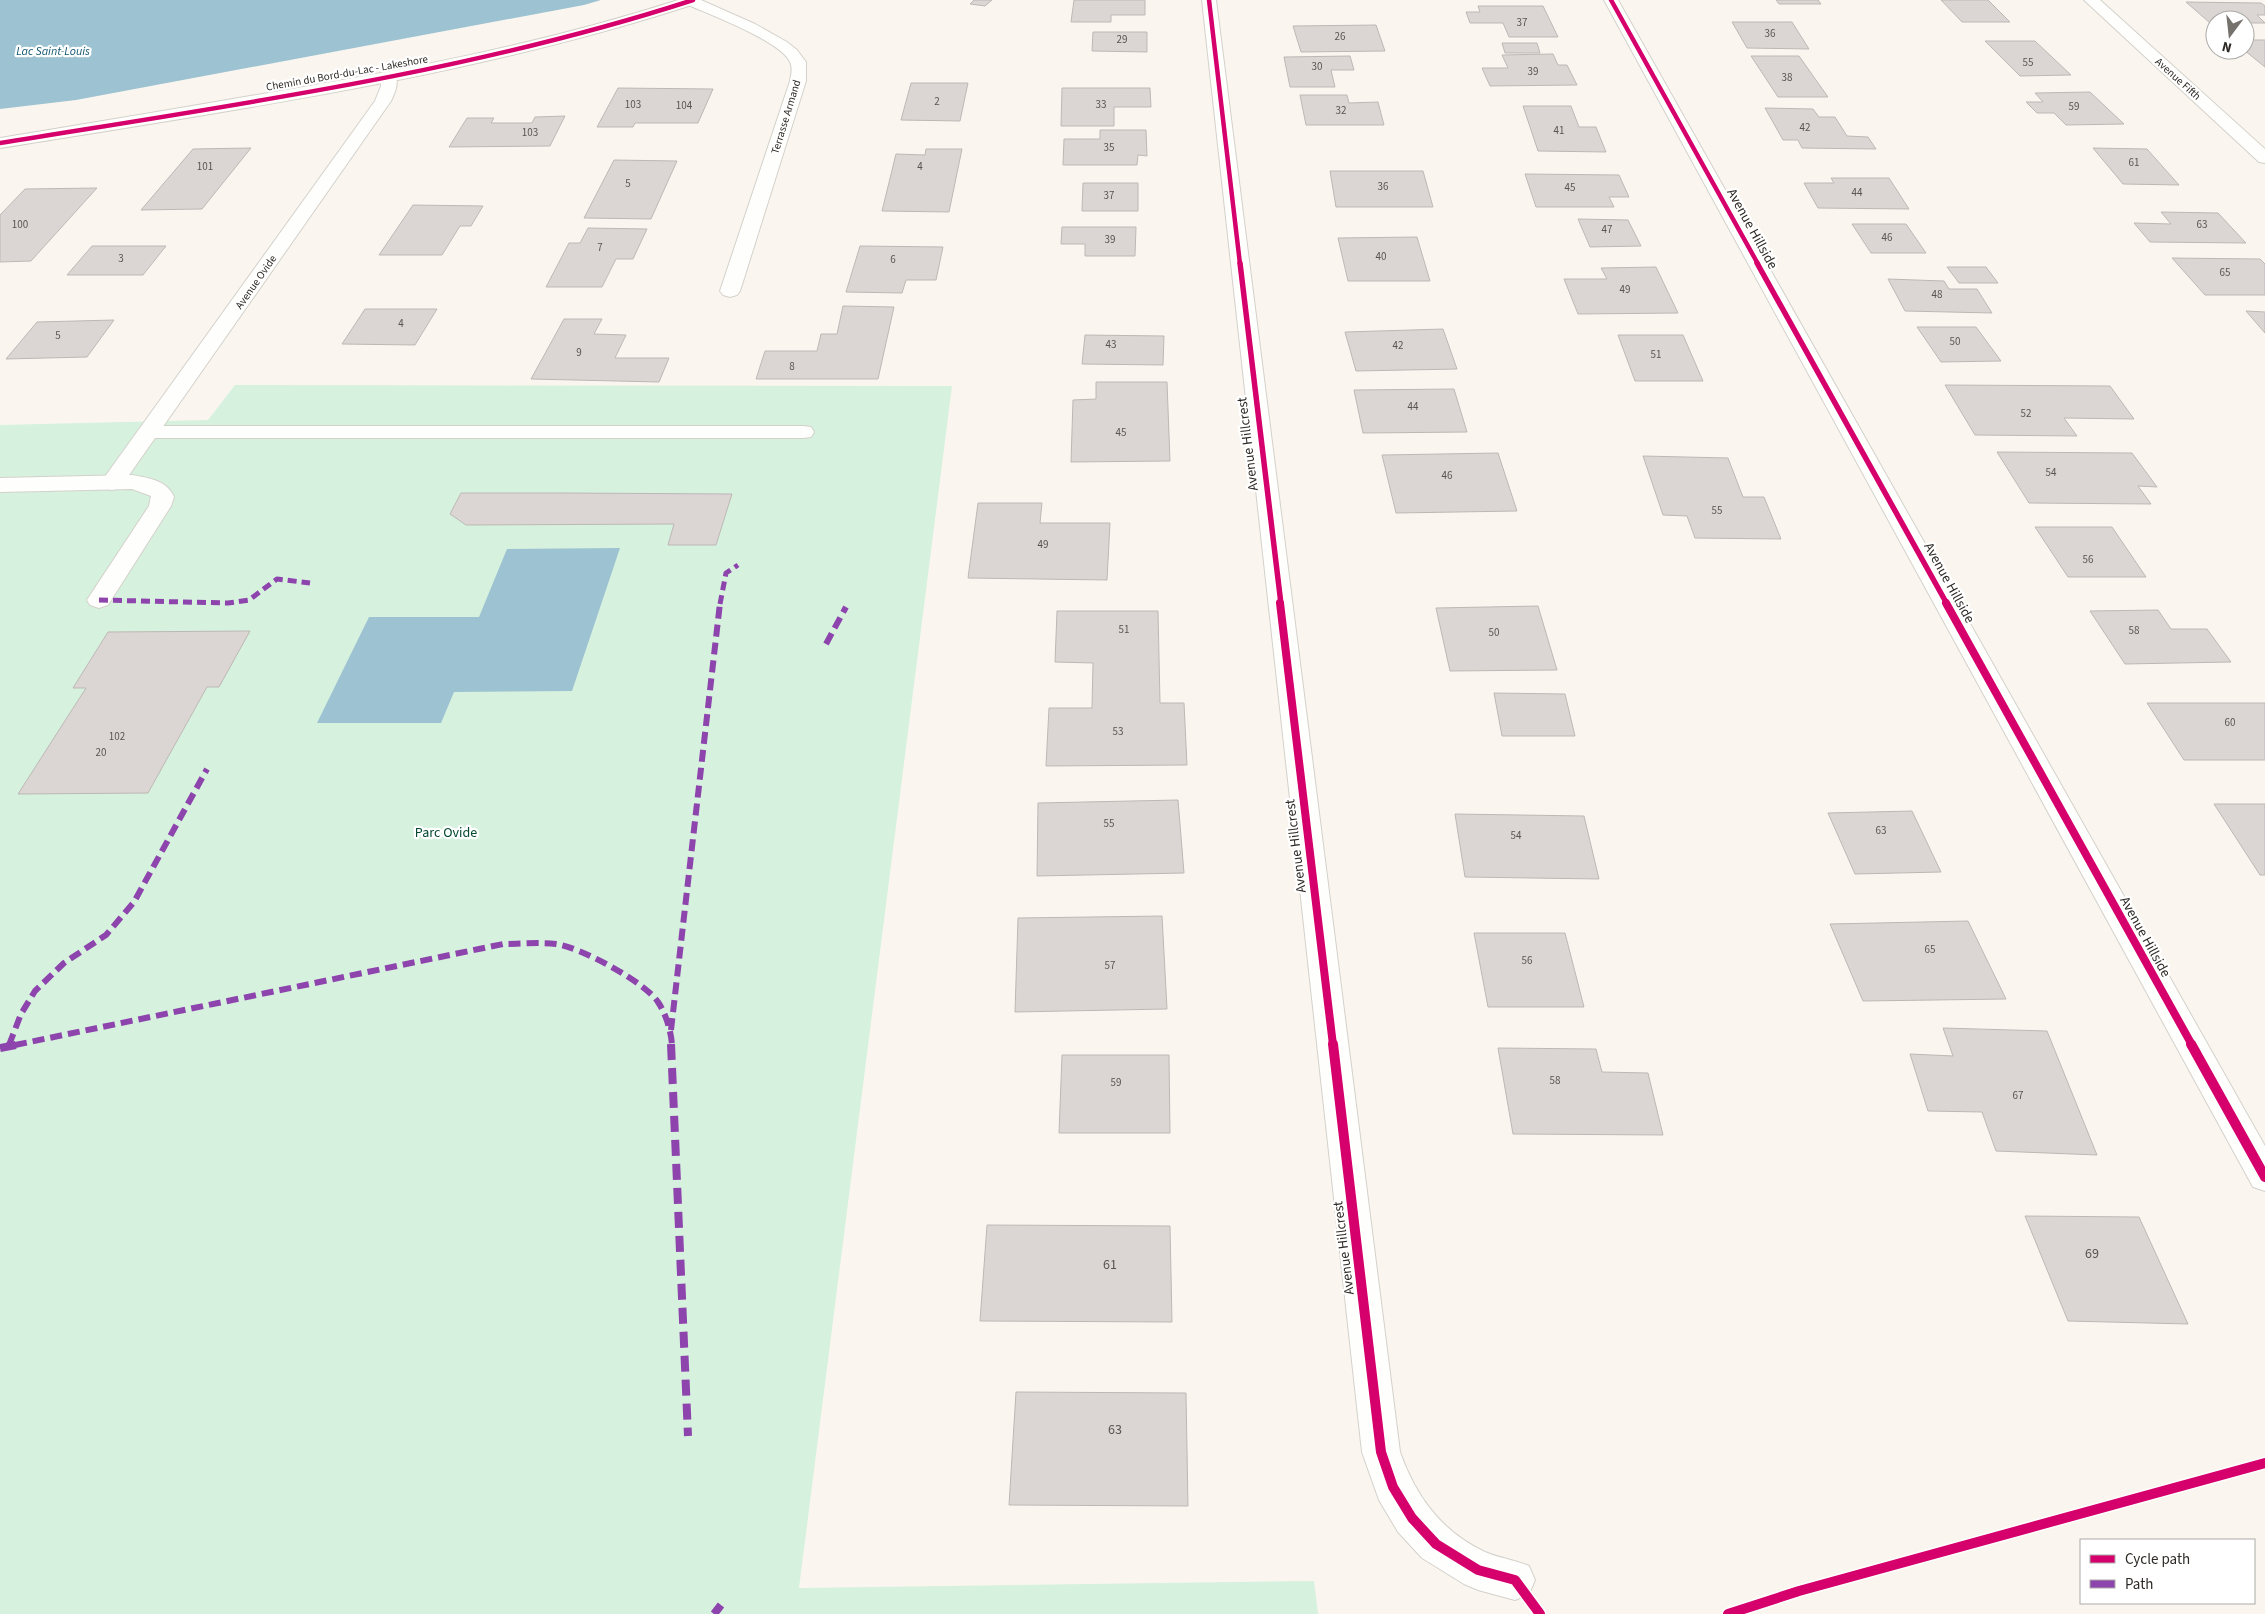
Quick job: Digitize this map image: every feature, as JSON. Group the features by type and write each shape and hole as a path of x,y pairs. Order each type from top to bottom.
{"street":[{"name":"Chemin du Bord-du-Lac - Lakeshore","path":"0,143 322,90 469,62 556,41 692,0"},
{"name":"Terrasse Armand","path":"692,0 768,36 783,46 798,61 798,81 730,291"},
{"name":"Avenue Hillcrest","path":"1209,0 1381,1452 1393,1488 1412,1518 1436,1544 1478,1570 1515,1580"},
{"name":"Avenue Hillside","path":"1610,0 2265,1177"},
{"name":"Avenue Fifth","path":"2091,0 2265,158"},
{"name":"Avenue Ovide","path":"112,482 150,432 383,101 389,86 388,77"},
{"path":"150,432 803,432"},
{"path":"0,485 132,482 147,485 161,492 163,498 160,506 99,600"}],"green space":[{"name":"Parc Ovide","path":"235,385 952,386 799,1588 1314,1581 1318,1614 0,1614 0,425 208,420"}],"water":[{"name":"Lac Saint-Louis","path":"0,0 601,0 584,5 76,100 0,109"},
{"path":"620,548 572,691 454,692 441,723 317,723 369,617 479,617 507,549"}],"building":[{"path":"974,0 992,0 985,6 970,4"},
{"path":"1074,0 1145,0 1145,15 1111,15 1111,22 1071,22"},
{"path":"1776,0 1818,0 1821,4 1779,4"},
{"path":"1941,0 1988,0 2010,22 1962,22"},
{"path":"2186,2 2261,3 2265,6 2265,15 2257,15 2265,23 2255,23 2255,10 2205,10 2205,19"},
{"path":"1478,6 1543,6 1558,37 1509,37 1503,23 1470,23 1466,12 1480,12"},
{"path":"1732,22 1792,22 1809,49 1747,48"},
{"path":"1376,25 1385,51 1301,52 1293,26"},
{"path":"1093,32 1147,32 1147,52 1092,51"},
{"path":"2255,40 2265,40 2265,67 2255,59"},
{"path":"1985,41 2035,41 2071,75 2020,76"},
{"path":"1502,43 1537,43 1540,53 1505,53"},
{"path":"1553,54 1558,65 1567,65 1577,85 1490,86 1482,68 1508,68 1502,55"},
{"path":"1350,56 1354,70 1331,70 1335,87 1290,87 1284,57"},
{"path":"1751,56 1799,56 1828,97 1778,97"},
{"path":"911,83 968,83 960,121 901,120"},
{"path":"618,88 713,89 698,123 635,123 633,127 597,127"},
{"path":"1062,88 1150,88 1151,107 1114,107 1114,126 1061,126"},
{"path":"2090,92 2124,124 2066,125 2054,113 2037,113 2026,102 2043,102 2035,93"},
{"path":"1300,95 1347,95 1349,103 1378,102 1384,125 1306,125"},
{"path":"1523,106 1571,106 1579,127 1596,127 1606,152 1538,151"},
{"path":"1765,108 1813,109 1819,117 1835,117 1847,136 1868,137 1876,149 1802,148 1798,140 1783,140"},
{"path":"565,116 550,146 449,147 467,118 494,118 491,123 532,123 535,117"},
{"path":"1100,130 1146,130 1147,156 1138,155 1137,165 1063,165 1064,139 1100,139"},
{"path":"251,148 202,209 141,210 193,149"},
{"path":"2093,148 2147,149 2179,185 2123,184"},
{"path":"926,149 962,149 949,212 882,211 896,154 925,155"},
{"path":"614,160 677,161 651,219 584,218"},
{"path":"1330,171 1423,171 1433,207 1336,207"},
{"path":"1525,174 1619,175 1629,197 1609,197 1614,207 1536,207"},
{"path":"1831,178 1889,178 1909,209 1818,208 1804,183 1834,183"},
{"path":"1083,183 1138,183 1138,211 1082,211"},
{"path":"97,188 31,261 0,262 0,215 25,189"},
{"path":"413,205 483,206 471,226 460,226 442,255 379,255"},
{"path":"2161,212 2218,213 2246,243 2150,242 2134,223 2171,224"},
{"path":"1578,219 1628,220 1641,246 1590,247"},
{"path":"1852,224 1906,224 1926,253 1871,253"},
{"path":"1062,227 1136,227 1135,256 1085,256 1085,244 1061,244"},
{"path":"588,228 647,229 633,259 616,259 602,287 546,287 569,243 580,243"},
{"path":"1417,237 1430,281 1348,281 1338,238"},
{"path":"92,246 166,246 143,275 67,275"},
{"path":"860,246 943,247 936,280 906,280 902,293 846,292"},
{"path":"2172,258 2260,259 2265,264 2265,295 2205,295"},
{"path":"1656,267 1678,313 1578,314 1564,279 1607,279 1601,268"},
{"path":"1947,267 1986,267 1998,283 1959,283"},
{"path":"1888,279 1944,281 1949,289 1977,289 1992,313 1905,311"},
{"path":"843,306 894,307 878,379 756,379 765,351 817,351 821,334 837,334"},
{"path":"365,309 437,309 415,345 342,344"},
{"path":"2246,311 2265,312 2265,333"},
{"path":"564,319 602,319 594,334 626,335 615,358 669,358 659,382 531,379"},
{"path":"114,320 87,357 6,359 37,322"},
{"path":"1917,327 1976,327 2001,361 1941,362"},
{"path":"1443,329 1457,369 1356,371 1345,332"},
{"path":"1085,335 1164,336 1163,365 1082,364"},
{"path":"1618,335 1683,335 1703,381 1635,381"},
{"path":"1096,382 1167,382 1170,461 1071,462 1073,400 1096,399"},
{"path":"1945,385 2110,386 2134,419 2064,418 2077,436 1975,435"},
{"path":"1454,389 1467,432 1363,433 1354,390"},
{"path":"1997,452 2132,453 2157,487 2138,486 2151,504 2029,503"},
{"path":"1498,453 1517,511 1396,513 1382,455"},
{"path":"1643,456 1728,458 1743,497 1764,497 1781,539 1695,538 1687,516 1663,515"},
{"path":"461,493 732,494 716,545 668,545 674,524 466,525 450,514"},
{"path":"978,503 1042,503 1040,523 1110,523 1107,580 968,578"},
{"path":"2035,527 2112,527 2146,577 2068,577"},
{"path":"1538,606 1557,670 1450,671 1436,608"},
{"path":"2158,610 2171,629 2207,629 2231,662 2125,664 2090,611"},
{"path":"1057,611 1158,611 1160,703 1184,703 1187,765 1046,766 1049,708 1092,708 1093,663 1055,662"},
{"path":"250,631 219,687 207,687 148,793 18,794 86,688 73,688 108,632"},
{"path":"1494,693 1565,694 1575,736 1502,736"},
{"path":"2147,703 2265,703 2265,760 2184,760"},
{"path":"1178,800 1184,873 1037,876 1038,803"},
{"path":"2214,804 2265,804 2265,875 2260,875"},
{"path":"1912,811 1941,872 1855,874 1828,813"},
{"path":"1455,814 1584,816 1599,879 1465,877"},
{"path":"1162,916 1167,1009 1015,1012 1018,918"},
{"path":"1968,921 2006,999 1863,1001 1830,924"},
{"path":"1474,933 1565,933 1584,1007 1488,1007"},
{"path":"1943,1028 2047,1031 2097,1155 1996,1151 1982,1112 1928,1111 1910,1054 1953,1056"},
{"path":"1498,1048 1596,1049 1602,1072 1648,1073 1663,1135 1513,1134"},
{"path":"1062,1055 1169,1055 1170,1133 1059,1133"},
{"path":"2025,1216 2139,1217 2188,1324 2068,1321"},
{"path":"987,1225 1170,1226 1172,1322 980,1321"},
{"path":"1016,1392 1186,1393 1188,1506 1009,1505"}],"marked path":[{"path":"671,1030 718,612 726,573 738,565"},
{"path":"99,600 228,603 249,600 277,579 310,583"},
{"path":"826,644 846,607"},
{"path":"9,1046 21,1014 35,991 64,963 106,935 134,902 207,769"},
{"path":"0,1048 503,944 557,944 587,954 631,979 658,1001 671,1032 688,1436"},
{"path":"714,1614 721,1605"}],"cycle path":[{"path":"0,143 291,94 465,62 618,24 693,0"},
{"path":"1209,0 1381,1452 1393,1487 1412,1518 1436,1544 1478,1570 1515,1580 1540,1614"},
{"path":"1611,0 2265,1177"},
{"path":"1728,1614 1799,1591 2265,1463"}]}
